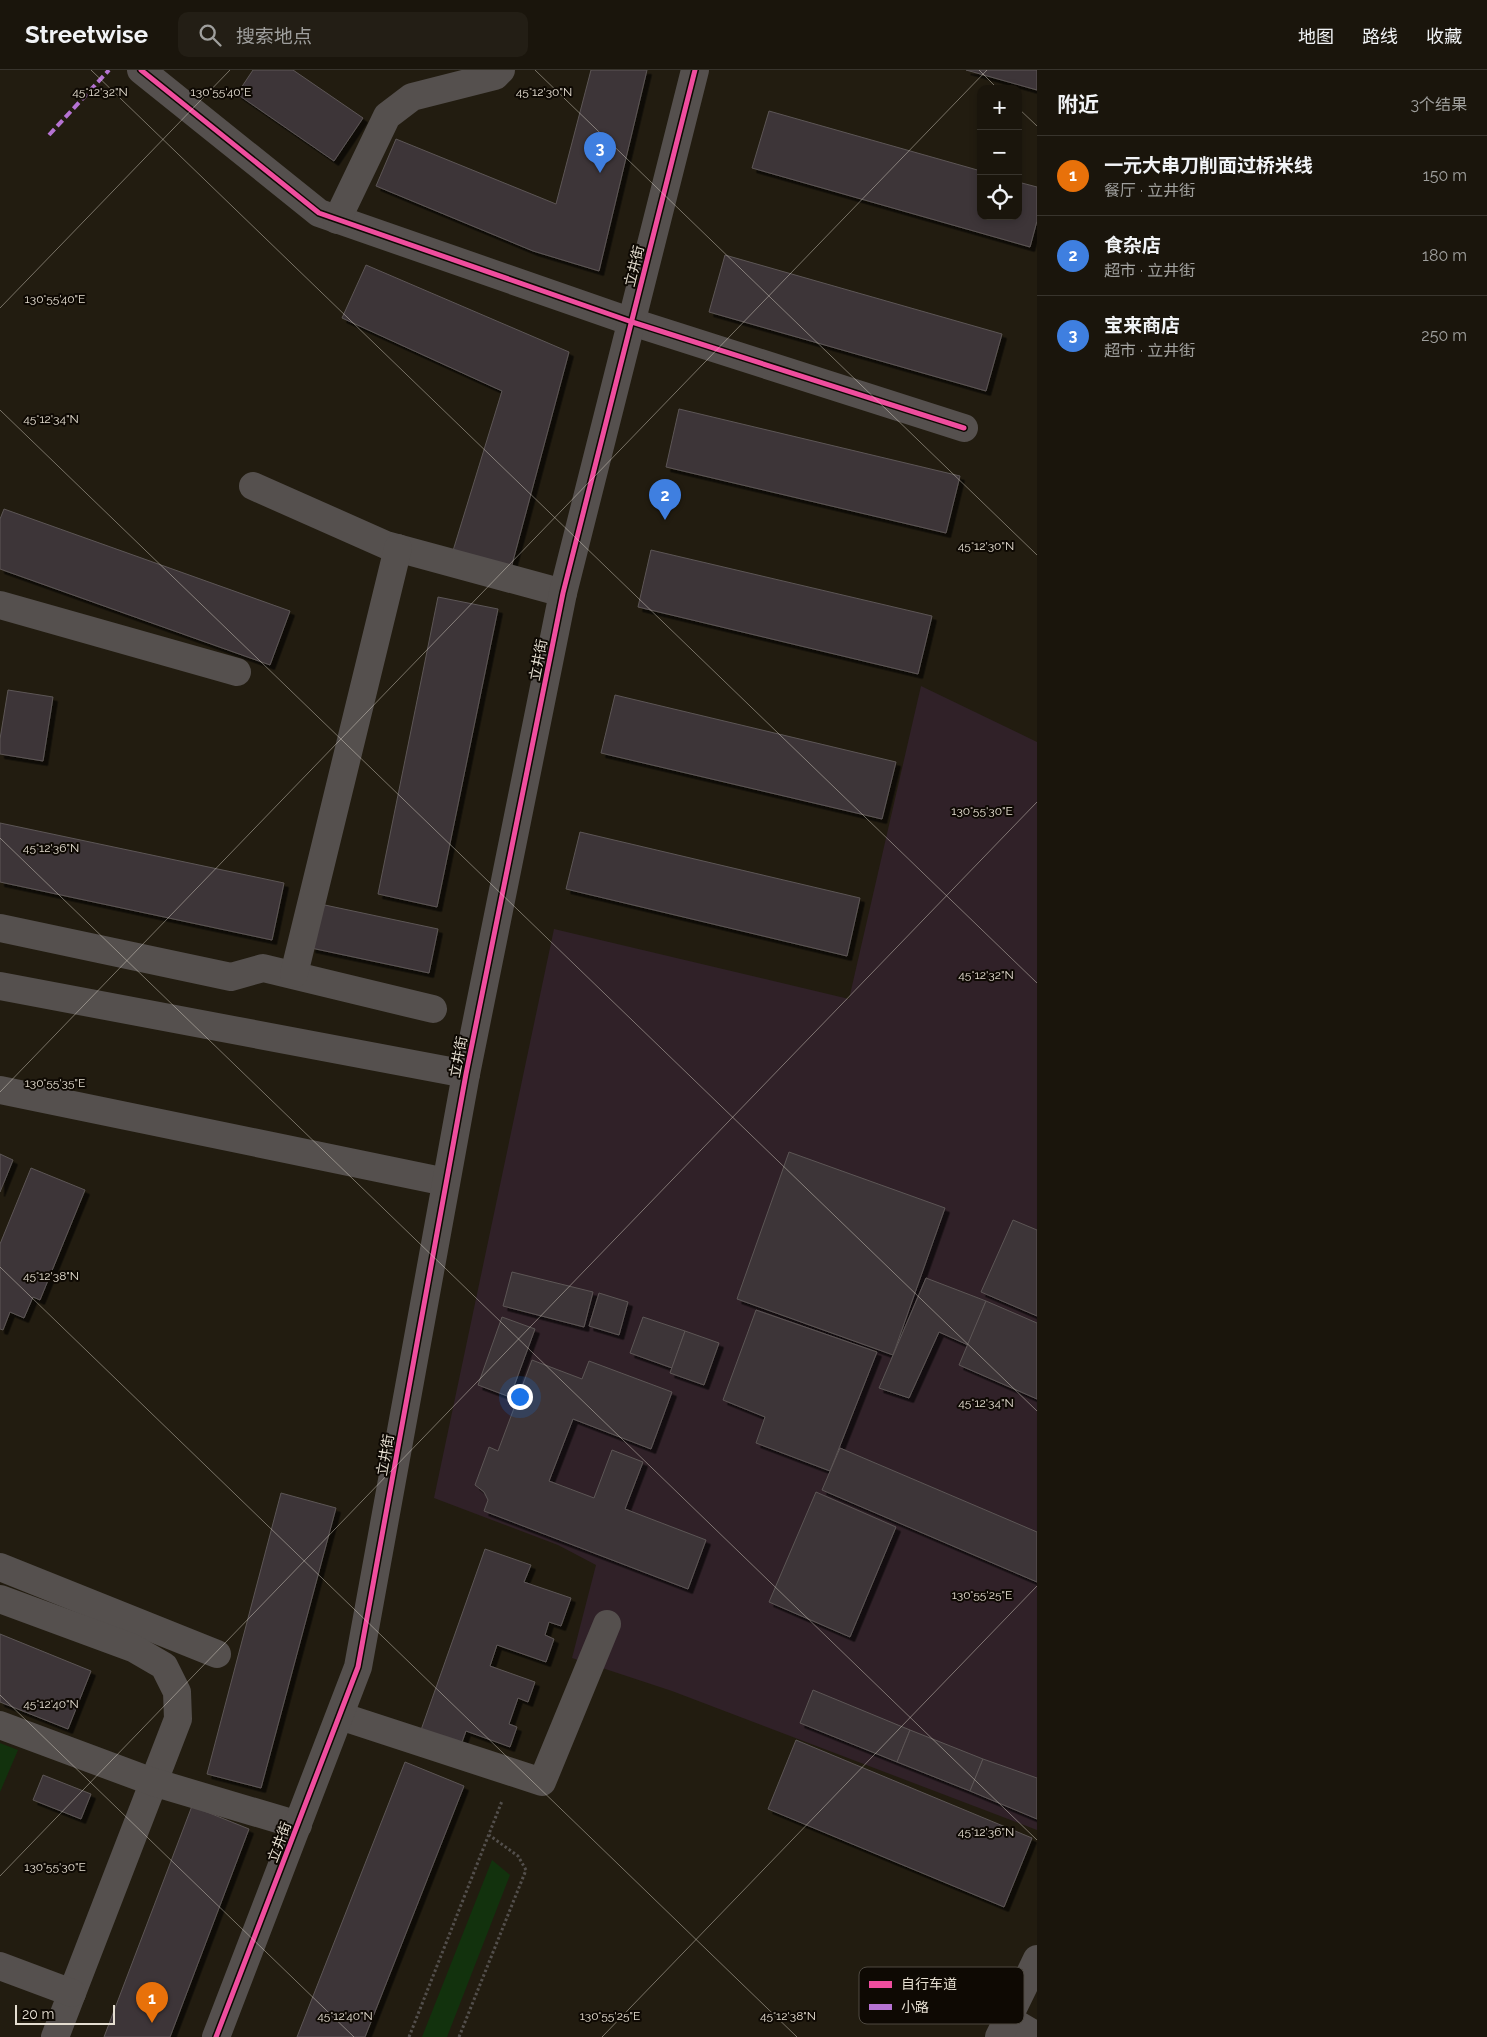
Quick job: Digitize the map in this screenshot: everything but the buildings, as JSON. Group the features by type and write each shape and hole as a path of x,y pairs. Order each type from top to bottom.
{"street":[{"path":"337,220 387,116 412,97 495,76 501,70"},
{"name":"立井街","path":"216,2037 358,1667 466,1074 563,593 695,70"},
{"path":"155,75 319,213 632,322 964,428"},
{"path":"253,486 398,548 563,593"},
{"path":"294,974 398,548"},
{"path":"0,605 237,672"},
{"path":"0,928 231,977 263,968 434,1009"},
{"path":"0,986 466,1074"},
{"path":"0,1090 446,1182"},
{"path":"0,1567 217,1654"},
{"path":"0,1599 133,1648 164,1666 178,1692 178,1719 55,2037"},
{"path":"340,1716 542,1782 607,1624"},
{"path":"0,1725 153,1782 298,1825"},
{"path":"1024,1985 1037,1959"},
{"path":"0,1966 72,1993"},
{"path":"1003,2028 1037,2036"}],"path":[{"path":"409,2037 513,1773"},
{"path":"459,2037 526,1870 518,1856 488,1835"}],"shaded area":[{"path":"921,686 1037,742 1037,1830 672,1691 572,1658 596,1565 558,1545 434,1498 554,929 849,999"}],"green space":[{"path":"0,1743 18,1750 0,1792"},
{"path":"492,1860 510,1875 447,2037 422,2037"}],"marked path":[{"path":"49,135 109,70"}],"cycle path":[{"path":"141,70 319,213 632,322 964,428"},
{"path":"216,2037 358,1667 466,1074 563,593 695,70"}],"place":[{"name":"宝来商店","path":"600,173"},
{"name":"食杂店","path":"665,520"},
{"name":"一元大串刀削面过桥米线","path":"152,2023"}]}
